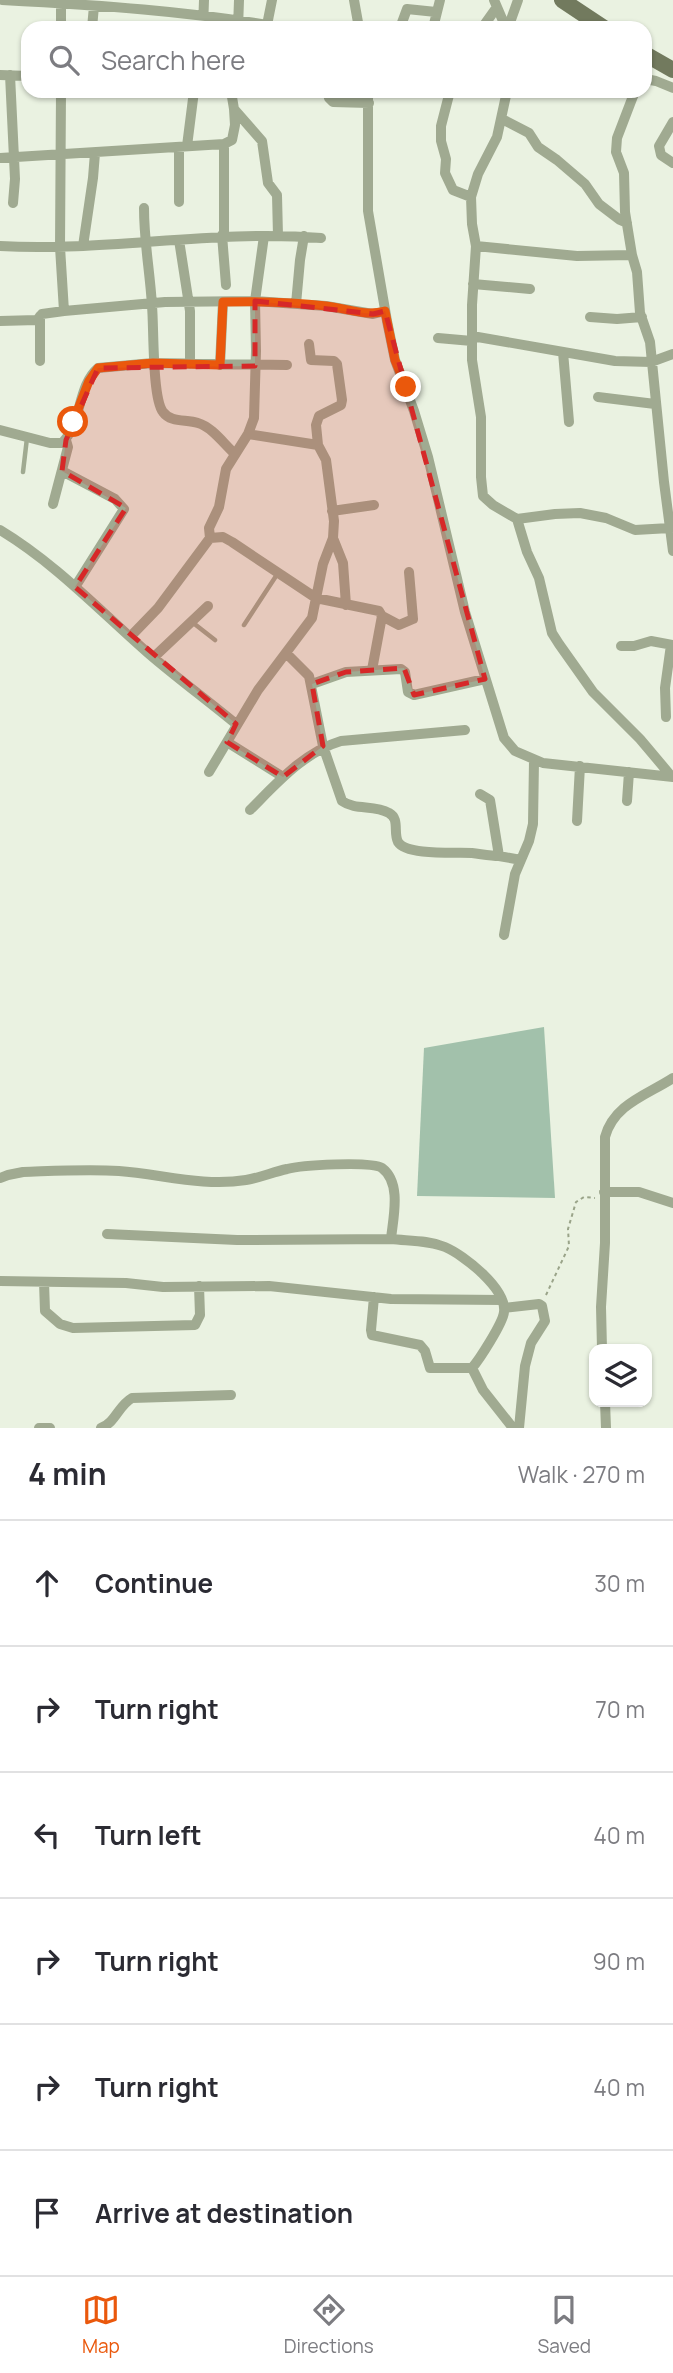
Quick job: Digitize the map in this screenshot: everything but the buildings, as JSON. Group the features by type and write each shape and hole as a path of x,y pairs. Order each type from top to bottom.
{"main road":[{"path":"562,0 594,21"},
{"path":"652,58 673,70"}],"street":[{"path":"2,0 61,2 203,16 225,21"},
{"path":"203,21 204,0"},
{"path":"238,21 239,0"},
{"path":"268,21 272,0"},
{"path":"354,0 358,21"},
{"path":"434,21 440,0"},
{"path":"510,21 518,0"},
{"path":"61,2 61,21"},
{"path":"495,4 504,21"},
{"path":"486,21 495,4"},
{"path":"93,21 94,6"},
{"path":"403,21 407,9 436,12"},
{"path":"5,75 14,157 13,203"},
{"path":"652,81 673,88"},
{"path":"61,98 60,247 64,311"},
{"path":"178,202 183,147 193,98"},
{"path":"0,158 224,144 232,140 235,132 232,98"},
{"path":"329,98 333,102 369,103"},
{"path":"369,98 368,211 395,360 428,457 465,612 503,738 516,751 534,761 673,777"},
{"path":"448,98 441,126 446,173 453,190 471,197"},
{"path":"506,98 497,137 478,174 471,197 471,224 476,246 472,360 481,417 481,488 487,501 517,519 555,513 580,513 606,518 635,530 670,528"},
{"path":"633,98 616,146 624,173 627,223 637,272 642,317 650,342 673,551"},
{"path":"234,109 262,141 268,183 277,195 278,236"},
{"path":"502,119 529,133 534,143 571,171 599,204 627,223"},
{"path":"673,122 659,145 661,155 673,163"},
{"path":"224,144 223,235 226,285"},
{"path":"83,246 95,153"},
{"path":"144,208 144,244 152,303 153,363 160,410 172,419 198,422 235,454"},
{"path":"0,246 144,244 223,235 321,238"},
{"path":"130,637 158,608 210,538 209,528 219,507 226,469 248,434 254,418 255,301 264,236"},
{"path":"296,304 304,236"},
{"path":"179,240 188,302 190,364"},
{"path":"476,246 577,256 632,255"},
{"path":"473,284 530,289"},
{"path":"0,321 37,320 46,313 64,311 188,302 255,301 352,309 373,314 385,311"},
{"path":"220,365 223,302"},
{"path":"40,316 40,361"},
{"path":"590,317 642,317"},
{"path":"439,338 472,338 615,361 651,362 673,354"},
{"path":"309,344 311,360 336,362 342,400 341,405 318,418 316,425 318,445 326,460 333,538 343,563 346,605"},
{"path":"563,352 569,422"},
{"path":"53,504 68,447 66,440 93,372 98,368 153,363 287,365"},
{"path":"598,397 656,404"},
{"path":"0,430 55,443 66,440"},
{"path":"248,434 318,445"},
{"path":"62,471 115,499 124,509 75,587"},
{"path":"332,511 374,505"},
{"path":"517,519 538,578 552,633 593,692 673,777"},
{"path":"0,530 21,543 75,587 130,637 236,724"},
{"path":"210,538 223,537 316,598 375,610 399,625 413,619 409,572"},
{"path":"209,772 258,690 312,618 323,564 333,538"},
{"path":"154,657 208,606"},
{"path":"372,670 382,616"},
{"path":"621,646 634,646 651,641 672,645 665,688 666,717"},
{"path":"287,654 309,676 312,684 323,746 342,801 347,805 374,807 391,813 395,818 397,841 404,848 521,860"},
{"path":"312,684 346,672 401,669 405,672 408,692 414,695 485,679"},
{"path":"250,810 283,777 323,746 341,741 465,730"},
{"path":"227,742 283,777"},
{"path":"504,935 515,874 533,824 534,761"},
{"path":"577,821 580,766"},
{"path":"626,801 629,772"},
{"path":"480,794 490,800 499,856"},
{"path":"602,1344 605,1137 611,1121 626,1106 673,1078"},
{"path":"0,1178 23,1172 117,1171 220,1182 245,1180 289,1168 374,1165 387,1173 392,1184 394,1195 391,1239"},
{"path":"604,1195 639,1192 673,1203"},
{"path":"107,1234 237,1240 391,1239 427,1242 446,1248 494,1284 503,1304 504,1316 482,1357 472,1368 430,1368 425,1351 420,1345 372,1335 374,1297"},
{"path":"0,1281 293,1288 374,1297 537,1304 542,1306 545,1321 531,1343 525,1366 519,1428"},
{"path":"44,1282 45,1311 60,1324 73,1328 195,1325 200,1315 200,1286"},
{"path":"472,1368 483,1390 513,1428"},
{"path":"101,1428 111,1424 124,1403 132,1398 231,1395"},
{"path":"605,1407 606,1428"},
{"path":"39,1428 50,1428"}],"lane":[{"path":"23,472 27,436"},
{"path":"244,625 278,572"},
{"path":"192,621 215,640"}],"path":[{"path":"542,1306 569,1246 569,1222 576,1202 584,1197 604,1195"}],"highlighted area":[{"path":"255,301 373,314 385,311 485,679 414,695 404,668 346,672 312,684 323,746 283,777 227,742 236,724 75,587 126,508 62,471 66,440 98,368 255,366"}],"green space":[{"path":"544,1027 555,1198 417,1196 424,1048"}],"route":[{"path":"73,422 93,372 98,368 153,363 220,365 223,302 255,301 326,306 373,314 385,311 395,360 406,387"}]}
